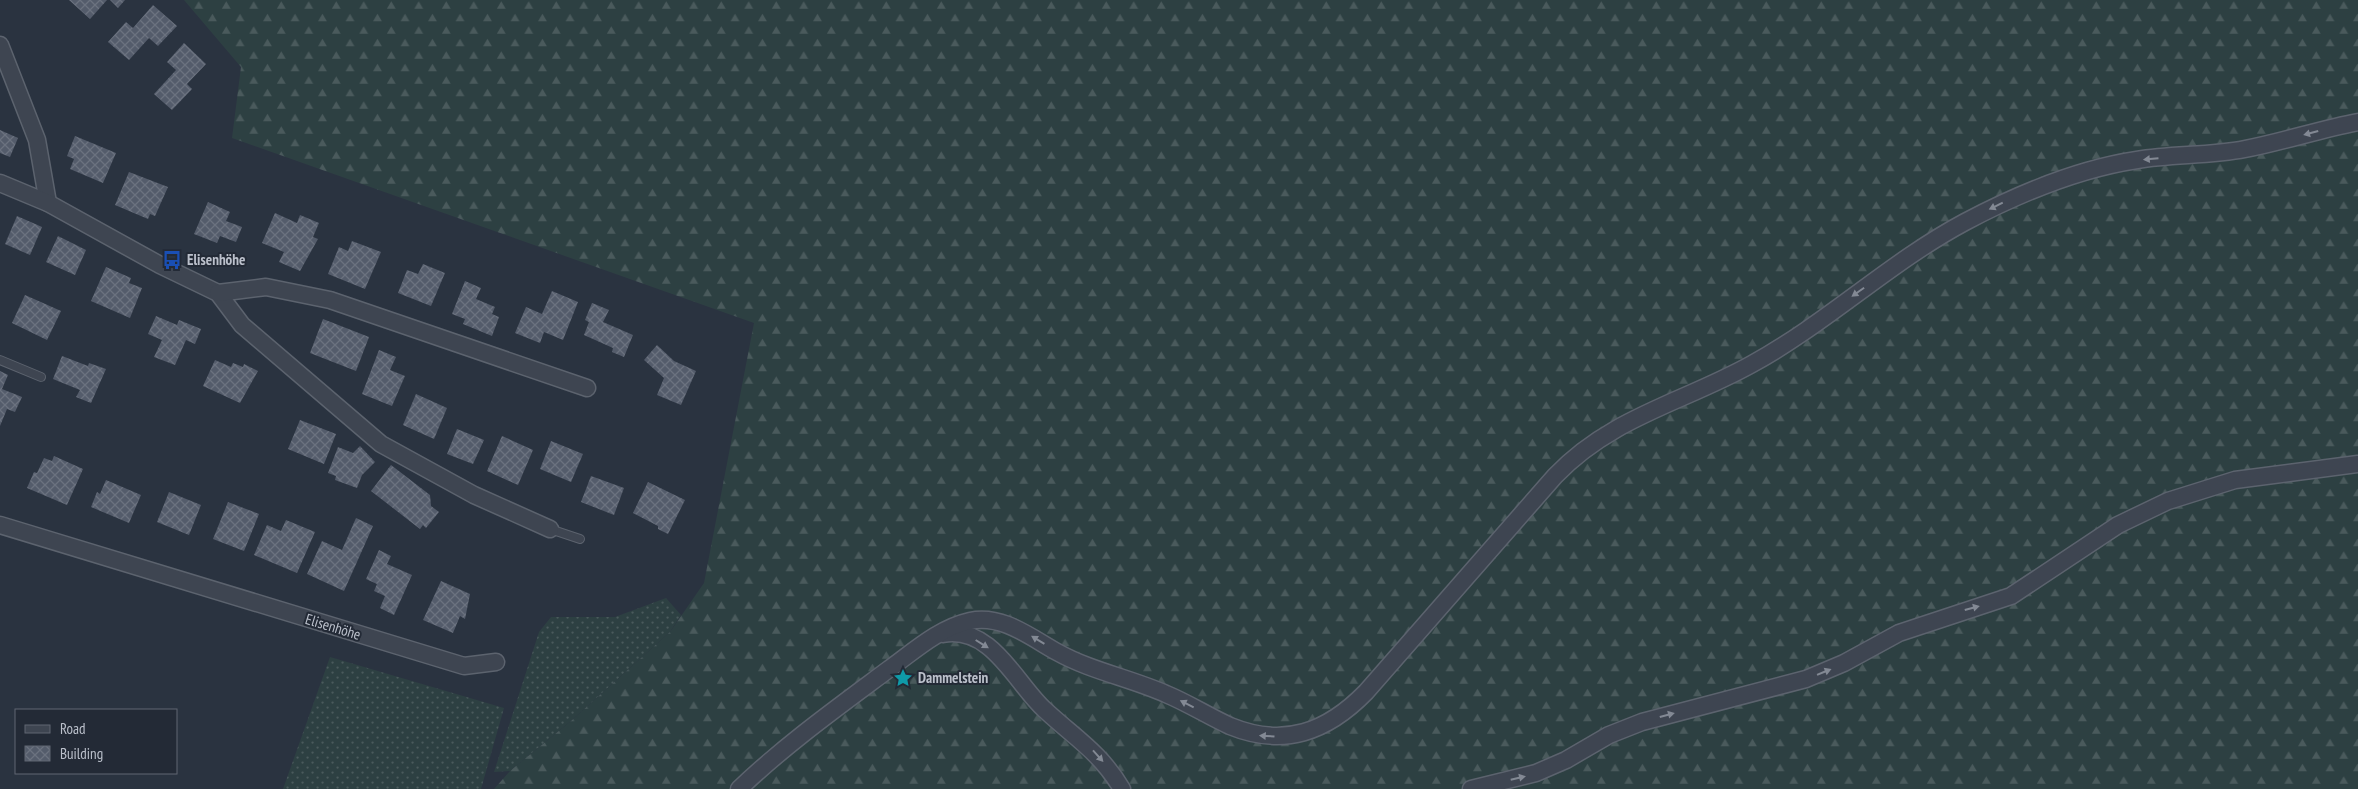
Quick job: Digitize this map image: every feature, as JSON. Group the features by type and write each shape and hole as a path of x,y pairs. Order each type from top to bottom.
{"street":[{"path":"0,45 37,140 48,203"},
{"path":"739,789 790,744 936,635 971,621 998,622 1013,627 1075,661 1165,693 1230,726 1258,735 1275,737 1306,733 1341,715 1357,701 1555,476 1585,448 1644,413 1759,360 1940,236 2001,204 2077,175 2137,160 2244,150 2358,122"},
{"path":"0,183 48,203 160,265 218,294 242,325 381,444 474,495 550,528"},
{"path":"218,294 266,287 330,300 587,388"},
{"path":"1471,789 1536,773 1566,760 1609,735 1642,722 1806,679 1844,663 1899,633 2011,596 2118,525 2168,501 2235,480 2358,464"},
{"name":"Elisenhöhe","path":"0,525 464,666 496,662"},
{"path":"936,635 953,632 968,636 998,655 1044,710 1099,757 1122,789"}],"lane":[{"path":"0,360 41,377"},
{"path":"550,528 580,539"}],"green space":[{"path":"184,0 2358,0 2358,789 494,789 510,771 571,721 670,632 704,583 754,323 232,138 241,67"},
{"path":"666,598 681,615 670,632 571,721 510,771 494,772 539,632 551,617 615,617"},
{"path":"330,657 504,708 481,789 283,789"}],"building":[{"path":"69,0 107,0 90,19"},
{"path":"110,0 125,0 118,8"},
{"path":"153,5 177,26 158,46 149,38 129,60 108,42 126,22 133,28"},
{"path":"184,43 206,64 187,84 192,89 172,110 154,94 176,70 167,62"},
{"path":"0,130 18,138 10,157 0,153"},
{"path":"75,136 116,153 103,183 70,169 74,159 67,156"},
{"path":"129,172 168,187 155,216 150,214 148,219 115,205"},
{"path":"208,202 230,212 226,221 242,227 236,242 220,236 217,243 194,234"},
{"path":"275,213 297,223 300,215 319,223 313,237 318,239 300,271 279,262 284,252 262,243"},
{"path":"17,216 42,227 30,255 5,244"},
{"path":"58,236 86,250 75,275 46,262"},
{"path":"352,241 381,252 365,289 328,274 339,247 348,251"},
{"path":"423,264 445,273 431,306 398,293 407,270 418,274"},
{"path":"106,267 131,278 129,283 142,288 130,318 91,301"},
{"path":"465,281 481,288 476,299 495,307 492,314 499,317 492,336 463,324 465,319 452,314"},
{"path":"552,291 578,302 563,340 544,332 540,343 515,333 526,307 542,314"},
{"path":"25,295 61,311 47,340 12,323"},
{"path":"592,303 609,310 603,322 633,335 624,357 612,352 613,348 584,335 589,322 585,320"},
{"path":"156,316 177,325 179,320 201,329 195,344 186,340 175,365 154,357 162,340 148,334"},
{"path":"323,319 369,337 356,371 310,353"},
{"path":"657,345 674,361 696,371 681,405 657,395 664,378 644,360"},
{"path":"379,350 396,357 390,370 405,376 392,406 362,394"},
{"path":"62,356 88,366 89,363 106,369 91,403 76,397 80,390 53,379"},
{"path":"215,360 231,367 233,363 243,367 244,364 258,371 240,403 203,386"},
{"path":"0,371 8,375 2,389 22,397 15,412 7,409 0,426"},
{"path":"416,394 447,408 434,439 403,425"},
{"path":"300,420 336,434 324,464 288,449"},
{"path":"457,429 484,440 473,464 447,454"},
{"path":"502,436 533,450 518,485 487,471"},
{"path":"551,441 583,454 571,482 540,469"},
{"path":"360,446 375,462 362,475 357,488 335,480 336,476 328,473 338,447 353,453"},
{"path":"54,456 83,469 67,505 27,488 34,472 37,473 44,458 52,461"},
{"path":"391,465 430,495 431,506 439,512 426,528 423,525 420,529 371,491"},
{"path":"591,476 624,488 614,515 581,502"},
{"path":"106,480 141,495 129,523 91,507 97,492 100,494"},
{"path":"648,482 685,500 668,534 658,529 658,526 633,513"},
{"path":"169,492 201,505 189,535 157,522"},
{"path":"228,502 259,514 244,551 213,539"},
{"path":"356,518 373,526 344,591 307,574 322,541 342,550"},
{"path":"286,520 315,532 297,573 254,555 267,525 281,531"},
{"path":"379,550 391,556 387,564 412,575 394,615 380,608 385,596 374,591 377,584 366,579"},
{"path":"441,581 470,594 465,619 460,616 453,633 423,620"}],"place":[{"name":"Elisenhöhe","path":"172,260"},
{"name":"Dammelstein","path":"903,678"}]}
